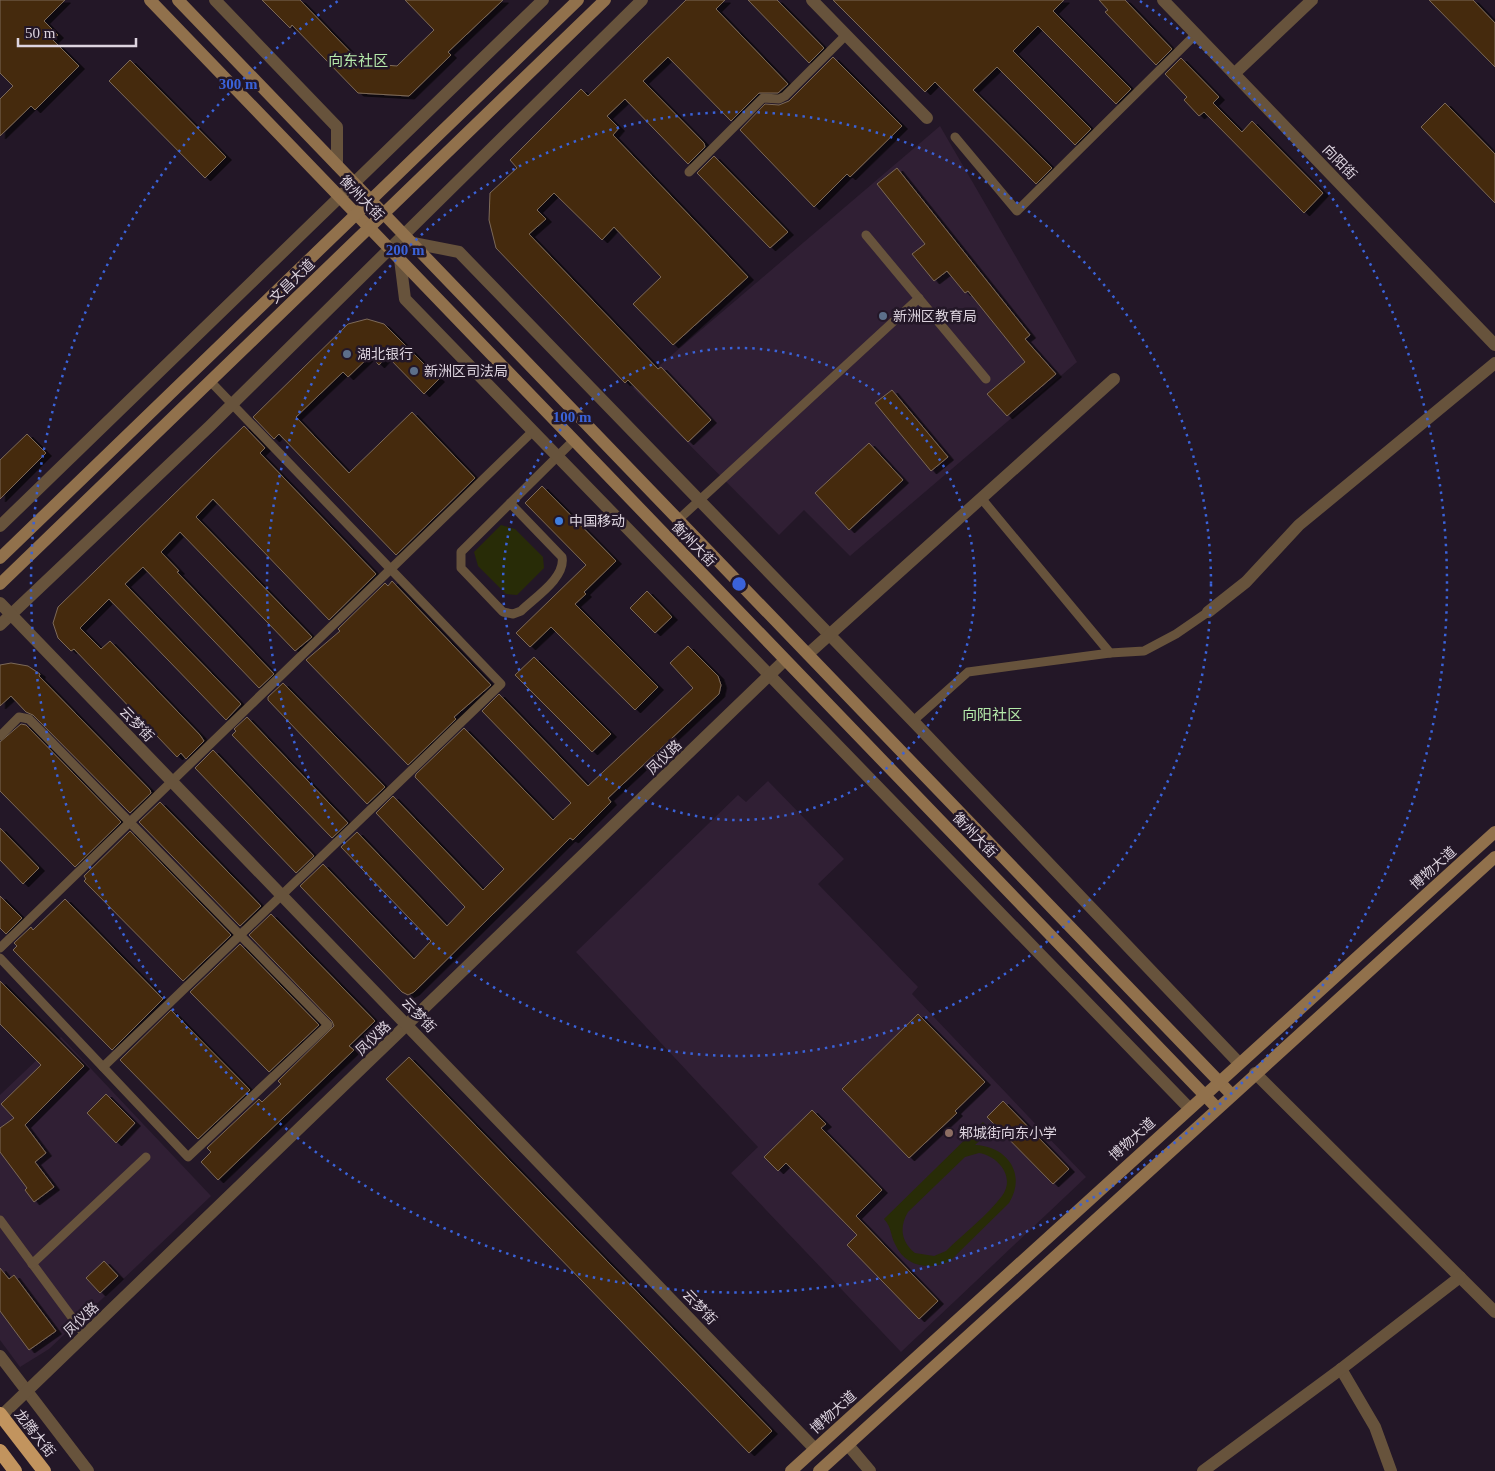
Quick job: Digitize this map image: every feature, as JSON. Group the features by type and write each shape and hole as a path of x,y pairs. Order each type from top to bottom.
{"highway":[{"name":"龙腾大街","path":"1,1415 44,1471"},
{"path":"0,1451 15,1471"}],"main road":[{"name":"衡州大街","path":"150,0 1217,1108"},
{"name":"衡州大街","path":"178,0 1232,1095"},
{"name":"文昌大道","path":"0,558 578,0"},
{"name":"文昌大道","path":"0,584 605,0"},
{"name":"博物大道","path":"791,1471 1218,1081 1495,832"},
{"path":"819,1471 1495,857"}],"street":[{"path":"215,0 337,127 337,165"},
{"path":"0,526 543,0"},
{"path":"0,625 232,404 390,249 408,239 642,0"},
{"path":"812,0 927,118"},
{"name":"向阳街","path":"1163,0 1495,344"},
{"path":"1234,74 1312,0"},
{"path":"408,239 459,252 913,721 1239,1063"},
{"path":"400,259 404,299 1189,1108"},
{"path":"1208,612 1246,582 1299,525 1495,362"},
{"path":"808,654 1114,379"},
{"name":"云梦街","path":"0,603 816,1449"},
{"name":"凤仪路","path":"1,1415 408,1026 785,660"},
{"path":"1255,1073 1495,1312"},
{"path":"1203,1471 1341,1369 1460,1277"},
{"path":"0,1356 88,1471"},
{"path":"1341,1369 1375,1427 1391,1471"},
{"path":"848,1445 870,1471"}],"lane":[{"path":"955,137 1017,210 1196,34"},
{"path":"689,172 763,98 779,99 785,96 846,35"},
{"path":"866,235 986,379"},
{"path":"678,520 919,298"},
{"path":"102,1067 501,684 210,381"},
{"path":"0,948 533,432"},
{"path":"510,503 562,557 563,563 558,575 521,611 513,614 503,612 461,568 459,562 461,552 510,503 558,457 574,440"},
{"path":"981,498 1110,654"},
{"path":"913,721 968,672 1144,651 1176,634 1208,612"},
{"path":"0,736 19,717 29,719 328,1025 188,1157 0,958"},
{"path":"32,1264 146,1157"},
{"path":"0,1220 85,1335"}],"shaded area":[{"name":"新洲区教育局","path":"940,126 1077,362 850,556 804,510 779,535 633,388"},
{"path":"768,781 844,859 818,884 918,987 912,994 1086,1177 901,1352 731,1173 758,1147 576,952 738,795 746,802"},
{"path":"61,1037 211,1196 49,1349 20,1367 0,1340 0,1095"}],"green space":[{"path":"501,525 515,529 543,557 544,568 517,595 506,594 478,566 474,552"},
{"path":"983,1122 991,1130 975,1145 996,1150 1005,1156 1015,1172 1016,1182 1009,1203 950,1261 942,1264 934,1266 919,1265 905,1258 899,1252 884,1219","holes":["979,1153 993,1158 1003,1168 1006,1175 1006,1189 1002,1196 946,1251 934,1256 915,1253 910,1249 903,1234 903,1223 908,1212 965,1157"]}],"building":[{"path":"0,0 65,0 44,21 58,35 53,40 79,66 35,110 31,106 0,136 0,99 13,86 0,73"},
{"path":"262,0 300,0 361,63 397,66 434,30 405,0 503,0 448,52 451,55 409,96 358,93 292,25 290,28"},
{"path":"686,0 725,0 716,9 788,84 778,93 759,93 731,121 668,57 643,81 704,143 705,147 688,164 625,99 607,116 619,128 613,135 748,277 673,345 633,304 661,277 614,227 602,240 554,193 537,210 546,219 529,234 658,369 661,367 711,420 688,442 628,380 625,383 496,248 489,220 490,193 517,168 510,160 581,89 588,96"},
{"path":"748,0 777,0 824,48 809,63"},
{"path":"833,0 1064,0 1053,11 1131,89 1116,104 1038,26 1013,51 1091,129 1075,145 997,67 973,90 1052,168 1036,184 935,82 925,92"},
{"path":"1099,0 1125,0 1172,49 1156,65 1105,12 1108,10"},
{"path":"1429,0 1473,0 1495,23 1495,67"},
{"path":"833,57 902,126 850,177 847,174 814,207 740,130 765,104 779,105 789,101"},
{"path":"1181,58 1219,97 1213,103 1242,132 1252,121 1323,193 1304,213 1204,112 1199,116 1184,100 1187,97 1165,74"},
{"path":"130,60 226,157 205,178 109,81"},
{"path":"1445,103 1495,154 1495,203 1421,127"},
{"path":"714,156 788,232 770,248 697,173"},
{"path":"897,168 1030,335 1025,339 1056,374 1007,416 987,394 1025,362 968,291 965,293 947,271 934,281 912,254 925,244 877,184"},
{"path":"367,319 384,324 439,379 424,394 387,356 379,365 370,356 348,377 343,372 296,417 349,473 412,412 475,478 396,555 279,434 274,439 253,417 348,324"},
{"path":"892,390 948,457 931,471 875,403"},
{"path":"244,426 265,448 260,453 376,574 329,620 213,499 196,517 312,637 295,651 180,532 161,552 179,571 177,572 274,674 259,688 143,567 125,584 241,704 226,720 109,599 80,628 101,649 110,641 200,735 204,741 186,759 181,753 177,757 74,649 71,651 58,638 53,623 58,607"},
{"path":"27,434 46,453 0,499 0,460"},
{"path":"869,443 903,480 849,530 815,493"},
{"path":"542,486 616,561 584,592 586,594 575,604 658,687 635,710 551,627 530,647 516,633 586,565 525,503"},
{"path":"392,581 491,685 454,717 456,719 408,765 306,660 340,631 338,629 385,583 388,586"},
{"path":"647,591 672,617 655,633 630,608"},
{"path":"688,646 718,676 721,685 719,694 608,798 611,802 573,840 570,838 414,992 408,995 402,992 300,886 323,864 414,959 431,941 341,847 357,832 447,926 465,907 376,813 393,796 483,890 504,869 415,777 416,774 464,728 553,820 571,803 482,711 499,694 588,786 693,688 670,663"},
{"path":"534,657 611,734 592,752 515,675"},
{"path":"11,663 28,666 40,674 39,676 150,790 151,793 130,813 33,715 26,712 11,696 0,706 0,665"},
{"path":"283,683 385,787 367,804 268,700 268,697"},
{"path":"247,717 348,823 332,838 232,735 236,731 234,729"},
{"path":"21,724 26,725 121,822 75,867 0,791 0,742"},
{"path":"213,750 314,856 296,873 195,768"},
{"path":"160,802 261,906 240,926 139,822"},
{"path":"0,828 39,868 23,884 0,860"},
{"path":"130,831 231,935 183,981 84,881 86,879 84,876"},
{"path":"0,896 22,918 6,934 0,928"},
{"path":"65,899 163,999 112,1050 13,950 17,946 14,943 31,927 33,930"},
{"path":"271,914 375,1021 349,1046 354,1050 218,1180 201,1162 211,1152 207,1148 259,1099 262,1102 281,1084 278,1081 334,1026 332,1021 249,935"},
{"path":"240,944 319,1025 269,1072 190,992"},
{"path":"0,981 84,1066 25,1125 46,1153 35,1162 54,1187 34,1202 25,1190 27,1188 0,1152 0,1128 14,1118 1,1104 41,1065 0,1024"},
{"path":"171,1010 250,1090 198,1139 120,1060"},
{"path":"918,1014 985,1082 955,1111 957,1113 909,1158 842,1089"},
{"path":"409,1057 772,1431 749,1453 386,1079"},
{"path":"106,1094 135,1123 116,1143 87,1113"},
{"path":"1003,1101 1069,1169 1053,1184 987,1117"},
{"path":"812,1110 826,1124 821,1128 882,1190 856,1216 938,1301 919,1319 847,1245 857,1235 786,1163 778,1171 764,1157"},
{"path":"104,1261 118,1276 100,1293 86,1278"},
{"path":"0,1268 9,1279 14,1275 56,1331 29,1350 0,1311"}],"place":[{"name":"新洲区教育局","path":"883,316"},
{"name":"湖北银行","path":"347,354"},
{"name":"新洲区司法局","path":"414,371"},
{"name":"中国移动","path":"559,521"},
{"name":"邾城街向东小学","path":"949,1133"}],"district":[{"name":"向东社区","path":"358,61"},
{"name":"向阳社区","path":"992,715"}]}
